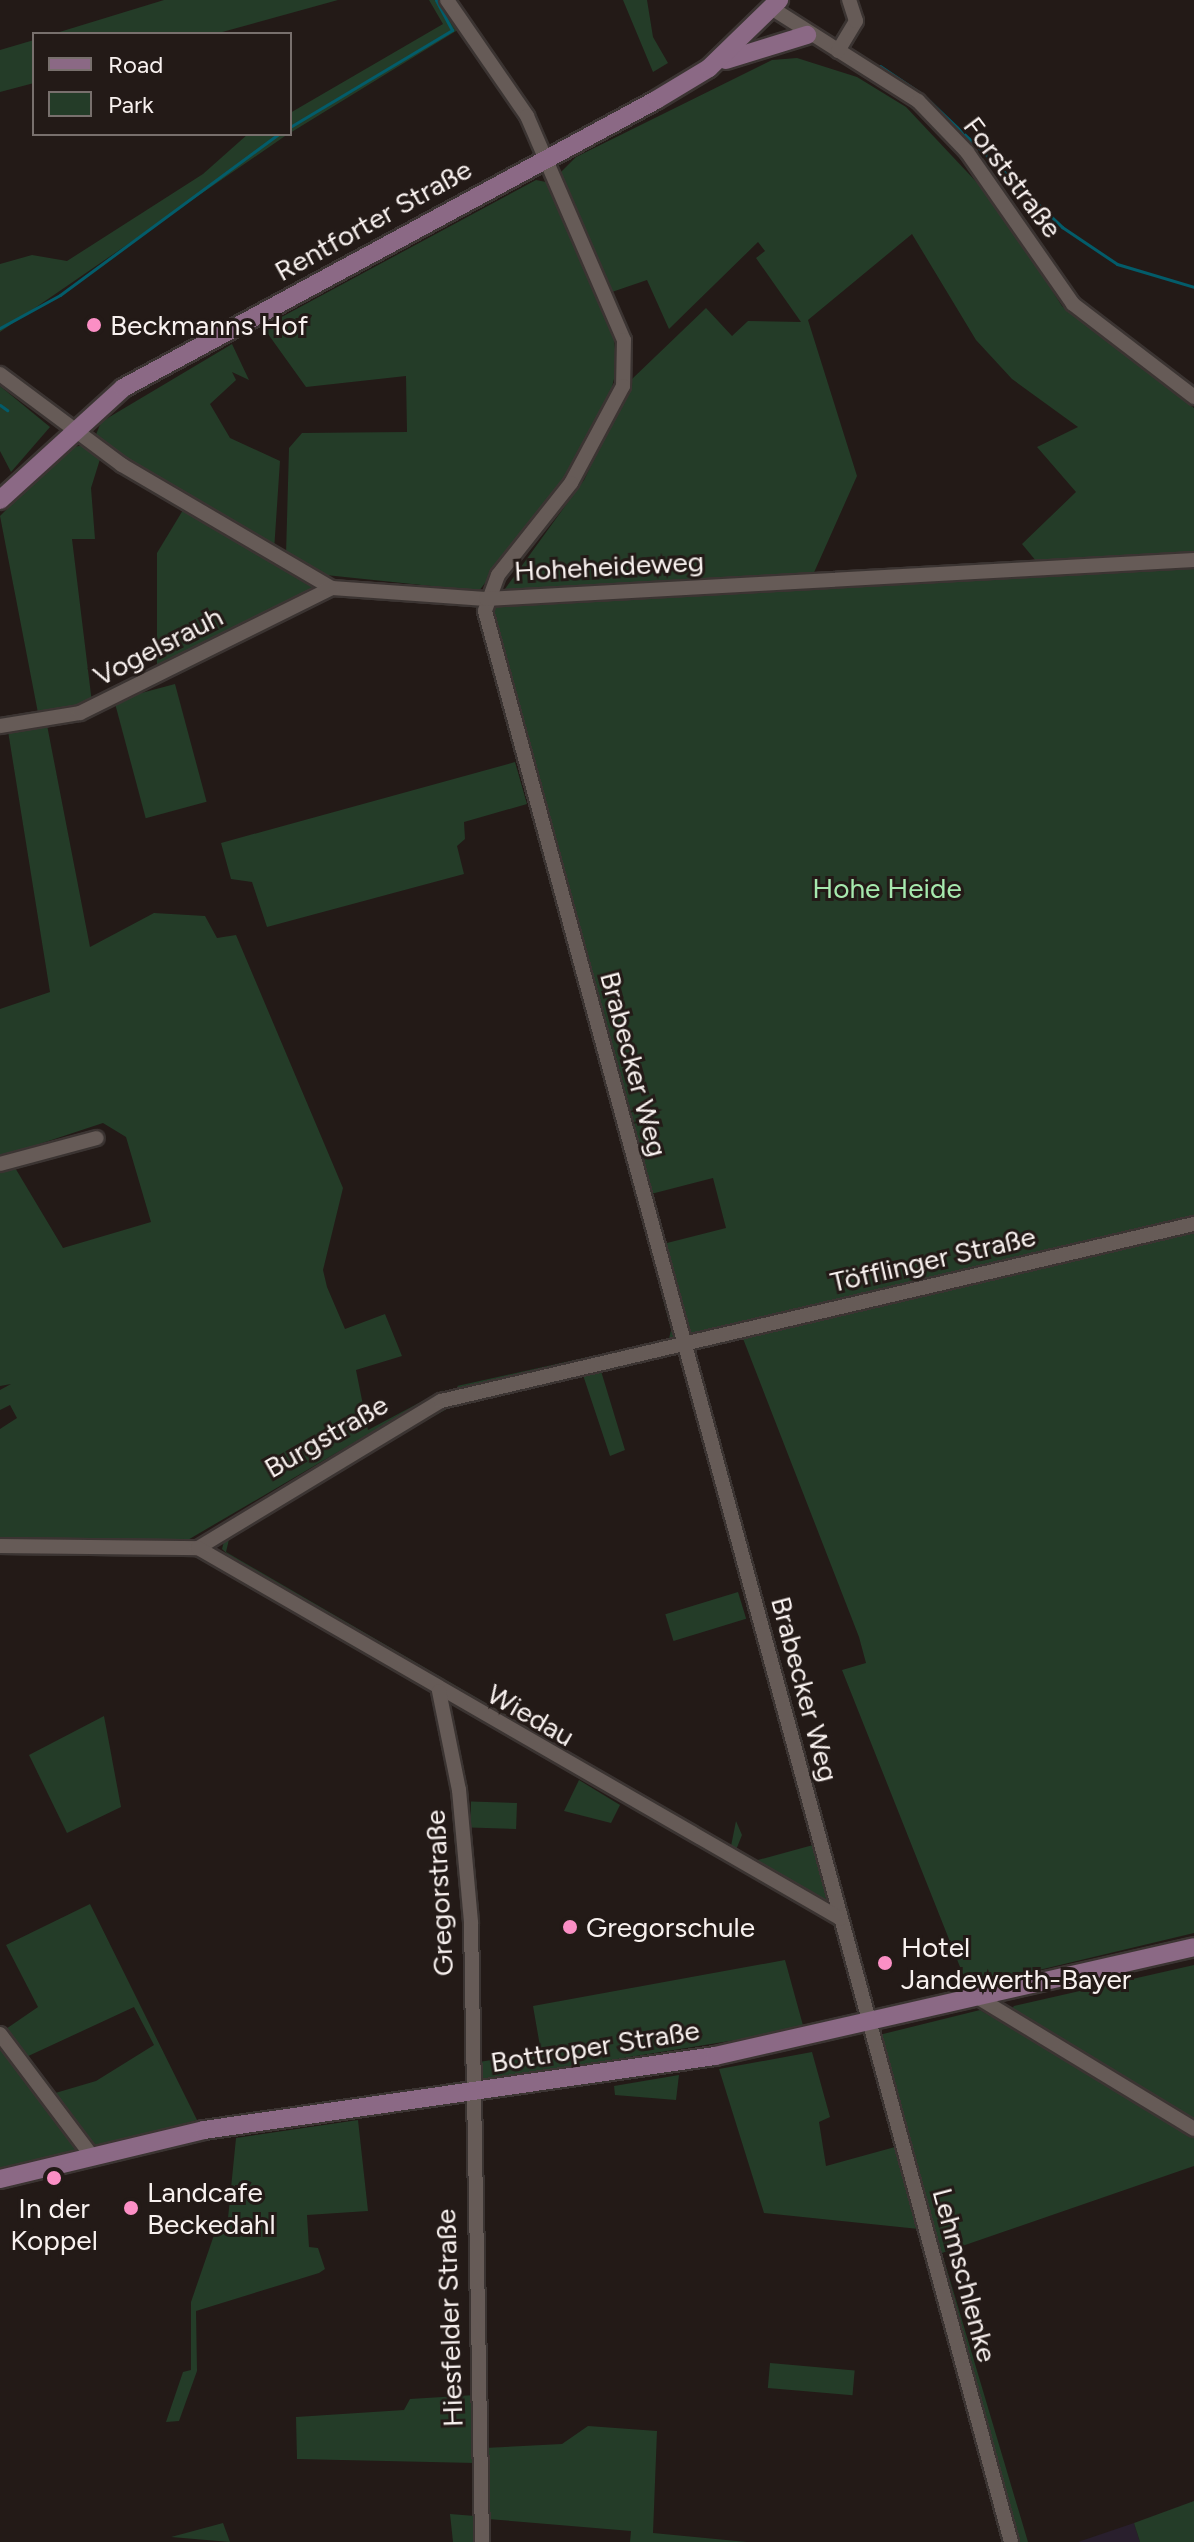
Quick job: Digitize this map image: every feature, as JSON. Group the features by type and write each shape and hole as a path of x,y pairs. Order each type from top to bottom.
{"main road":[{"name":"Rentforter Straße","path":"0,500 71,430 182,354 709,68 776,4"},
{"path":"709,68 786,36 807,35"},
{"name":"Bottroper Straße","path":"0,2179 92,2156 288,2116 471,2093 715,2056 1194,1947"}],"street":[{"path":"447,0 527,116 624,340 626,363 623,386 571,483 486,599"},
{"path":"838,51 857,15 849,0"},
{"name":"Forststraße","path":"776,4 807,35 918,101 967,152 1073,304 1194,397"},
{"name":"Hoheheideweg","path":"0,374 71,430 332,588 486,599 1194,560"},
{"name":"Vogelsrauh","path":"0,726 80,713 332,588"},
{"name":"Brabecker Weg","path":"486,599 683,1344 870,2022"},
{"path":"0,1164 97,1138"},
{"name":"Töfflinger Straße","path":"683,1344 1194,1224"},
{"name":"Burgstraße","path":"198,1548 441,1401 683,1344"},
{"path":"0,1546 198,1548"},
{"name":"Wiedau","path":"198,1548 439,1691 841,1919"},
{"name":"Gregorstraße","path":"439,1691 459,1790 471,1923 471,2093"},
{"path":"977,1997 1194,2129"},
{"name":"Lehmschlenke","path":"870,2022 1011,2542"},
{"path":"0,2034 92,2156"},
{"name":"Hiesfelder Straße","path":"471,2093 482,2542"}],"shaded area":[{"path":"1134,2523 1140,2542 1078,2542"}],"green space":[{"path":"164,0 338,0 222,32 60,32"},
{"path":"429,0 442,0 461,28 292,132 292,112 443,24"},
{"path":"623,0 647,0 653,37 668,63 653,72"},
{"path":"32,41 32,84 0,92 0,50"},
{"path":"797,58 857,77 906,107 999,206 1062,306 1194,408 1194,554 1041,567 1022,544 1076,492 1037,447 1078,427 1012,379 976,340 912,234 808,320 857,476 812,577 502,593 584,480 632,379 706,308 732,336 748,321 801,322 756,258 765,251 758,242 669,329 647,280 609,293 559,174 576,157 772,60"},
{"path":"246,136 285,136 0,332 0,264 32,255 67,261 203,174"},
{"path":"536,180 546,182 614,339 617,367 609,399 566,476 479,591 316,574 286,555 289,448 302,433 407,432 406,376 306,387 263,327"},
{"path":"232,344 249,380 232,372 236,380 210,404 230,438 280,461 274,551 95,437 101,422"},
{"path":"0,386 50,427 11,472 0,451"},
{"path":"84,445 101,456 91,488 95,539 72,539 92,703 38,713 0,516 68,448"},
{"path":"183,510 315,589 157,672 157,553"},
{"name":"Hohe Heide","path":"1194,561 1194,1933 968,1987 842,1670 866,1663 859,1637 742,1336 872,1295 687,1335 663,1244 726,1228 713,1178 651,1194 491,604"},
{"path":"175,684 207,802 146,818 114,700"},
{"path":"47,725 90,947 154,913 205,916 217,938 236,935 343,1188 323,1270 327,1287 345,1329 385,1314 402,1356 356,1370 368,1430 447,1388 186,1541 0,1542 0,1429 17,1418 10,1405 0,1410 0,1390 11,1384 0,1386 0,1170 14,1166 63,1248 151,1222 126,1137 103,1123 0,1157 0,1009 50,992 8,731"},
{"path":"515,762 527,804 464,822 465,839 457,846 464,874 267,927 252,882 231,879 221,843"},
{"path":"545,851 676,1334 670,1342 462,1390 457,1386 669,1339 671,1330"},
{"path":"637,1358 601,1371 625,1450 610,1456 583,1375 456,1404 259,1512 231,1531 226,1552 731,1846 736,1821 742,1835 734,1855 247,1572 222,1549 227,1530 440,1406"},
{"path":"738,1592 746,1619 674,1641 665,1614"},
{"path":"104,1716 121,1807 67,1833 29,1755"},
{"path":"579,1780 620,1805 611,1823 564,1811"},
{"path":"471,1801 517,1803 516,1829 470,1827"},
{"path":"813,1845 828,1898 820,1905 747,1863"},
{"path":"90,1904 197,2120 95,2148 52,2094 96,2081 154,2045 134,2007 24,2058 3,2031 38,2007 6,1945"},
{"path":"785,1960 804,2029 480,2081 479,2062 541,2052 533,2006"},
{"path":"1194,1965 1194,2120 1008,2013 1014,2006"},
{"path":"980,2010 1194,2134 1194,2166 942,2253 1028,2542 1017,2542 879,2035"},
{"path":"0,2041 79,2145 79,2152 0,2173"},
{"path":"812,2052 830,2117 819,2122 826,2166 895,2147 919,2229 764,2213 719,2069"},
{"path":"679,2075 676,2100 615,2095 614,2086"},
{"path":"358,2120 368,2211 307,2215 309,2247 318,2248 325,2269 319,2273 196,2311 197,2371 179,2421 166,2422 183,2372 191,2370 191,2302 214,2235 228,2218 236,2138"},
{"path":"770,2363 855,2370 852,2395 768,2388"},
{"path":"475,2395 475,2463 297,2459 296,2417 404,2410 410,2399"},
{"path":"588,2426 657,2431 653,2533 747,2542 630,2542 631,2531 488,2519 484,2448 562,2444"},
{"path":"1194,2501 1194,2542 1140,2542 1134,2523"},
{"path":"450,2514 475,2516 476,2542 453,2542"},
{"path":"223,2523 230,2542 171,2537"}],"waterway":[{"path":"292,126 452,30 436,0"},
{"path":"880,66 923,95 1062,227 1117,264 1194,287"},
{"path":"0,328 60,295 275,136"},
{"path":"0,405 7,410"}],"place":[{"name":"Beckmanns Hof","path":"94,325"},
{"name":"Gregorschule","path":"570,1927"},
{"name":"Hotel Jandewerth-Bayer","path":"885,1963"},
{"name":"In der Koppel","path":"54,2178"},
{"name":"Landcafe Beckedahl","path":"131,2208"}]}
